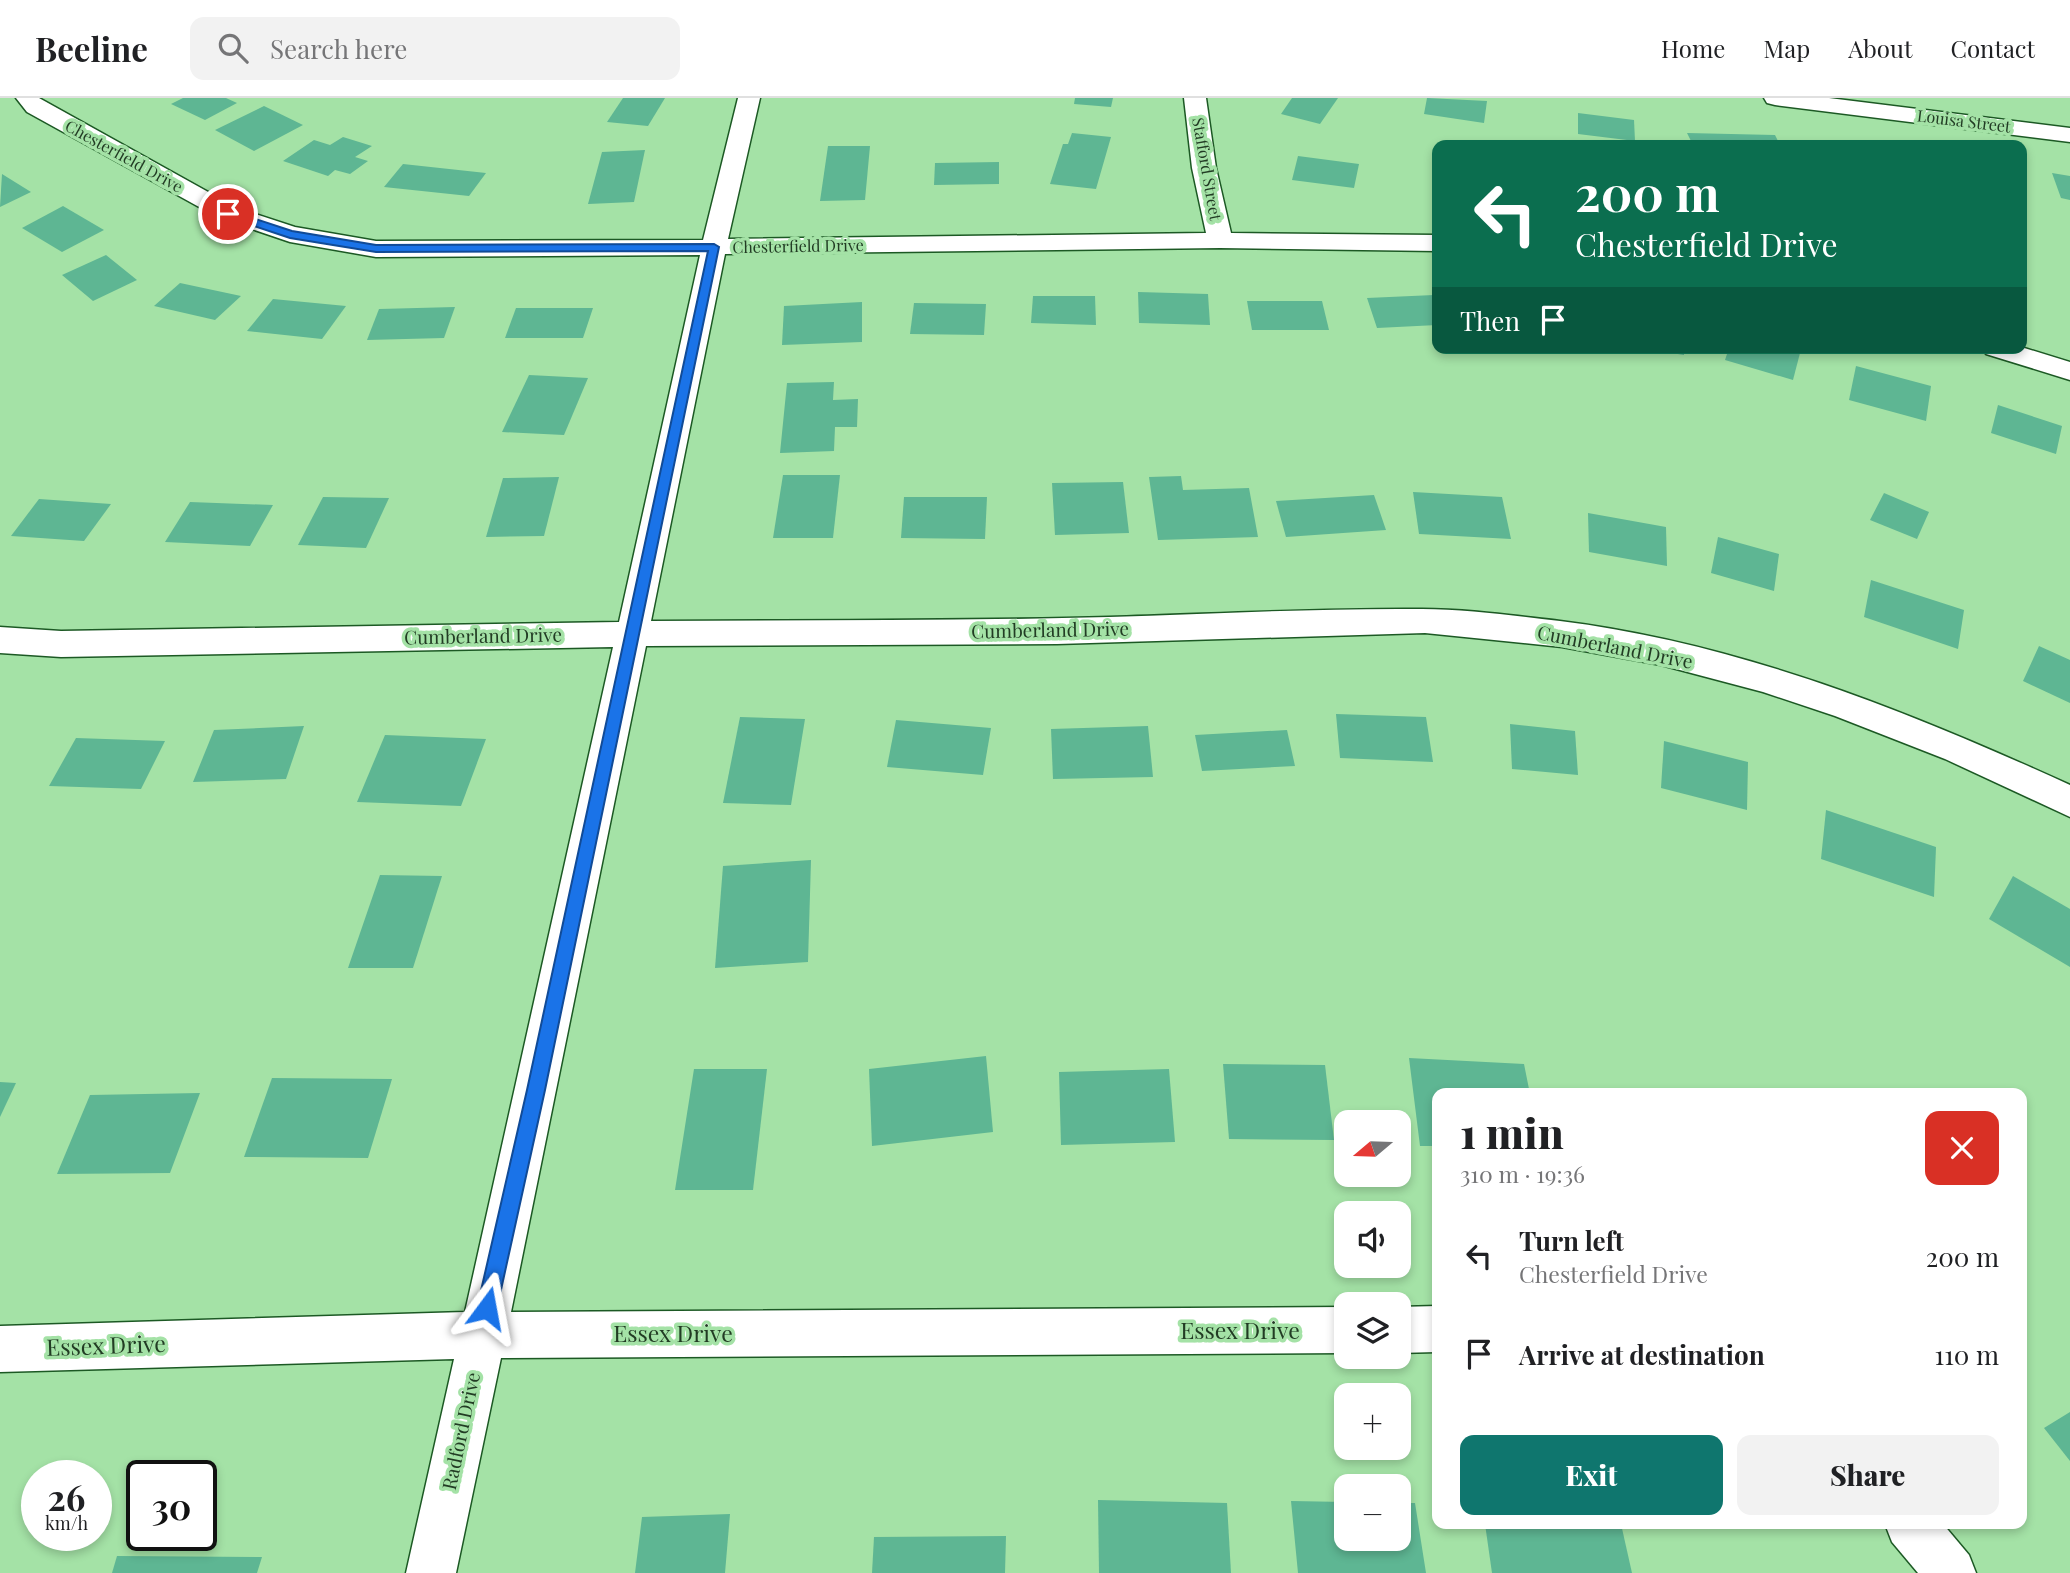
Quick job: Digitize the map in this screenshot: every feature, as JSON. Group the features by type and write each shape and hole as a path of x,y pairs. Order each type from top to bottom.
{"street":[{"name":"Chesterfield Drive","path":"27,98 35,107 228,214 290,234 376,249 1220,240 1432,243"},
{"name":"Radford Drive","path":"431,1573 714,247 749,98"},
{"name":"Stafford Street","path":"1195,98 1204,168 1220,240"},
{"name":"Louisa Street","path":"1775,98 2070,135"},
{"path":"2015,354 2070,371"},
{"name":"Cumberland Drive","path":"0,640 61,644 632,634 1057,631 1425,621 1562,634 1661,652 1764,679 1847,706 1957,749 2070,802"},
{"path":"1411,1329 1432,1329"},
{"name":"Essex Drive","path":"0,1349 481,1335 1334,1330"},
{"path":"1914,1529 1951,1573"}],"building":[{"path":"183,98 226,98 237,103 205,120 171,104"},
{"path":"623,98 665,98 648,126 607,122"},
{"path":"1075,98 1113,98 1111,107 1074,104"},
{"path":"1292,98 1338,98 1320,124 1281,114"},
{"path":"1427,98 1487,101 1484,123 1424,114"},
{"path":"264,106 303,125 254,151 215,130"},
{"path":"1578,113 1634,120 1635,140 1578,134"},
{"path":"1072,133 1111,137 1096,189 1050,184 1063,144 1068,144"},
{"path":"1687,133 1775,135 1778,140 1690,140"},
{"path":"343,137 372,146 355,157 368,161 350,174 335,170 328,176 283,161 314,140 330,145"},
{"path":"828,146 870,146 865,200 820,201"},
{"path":"645,150 634,202 588,204 602,152"},
{"path":"1298,156 1359,164 1354,188 1292,180"},
{"path":"999,162 999,184 934,185 935,163"},
{"path":"403,164 486,173 469,196 384,187"},
{"path":"2052,173 2070,176 2070,200 2061,198"},
{"path":"2,174 31,192 0,207"},
{"path":"63,206 104,230 62,252 22,228"},
{"path":"106,255 137,280 93,301 62,275"},
{"path":"180,283 241,296 215,320 154,306"},
{"path":"1138,292 1208,294 1210,325 1139,323"},
{"path":"1432,295 1432,325 1377,328 1367,298"},
{"path":"1033,296 1095,296 1096,325 1031,323"},
{"path":"273,299 346,306 322,339 247,331"},
{"path":"1247,301 1322,301 1329,330 1252,330"},
{"path":"862,302 862,342 782,345 784,306"},
{"path":"914,303 986,304 984,335 910,334"},
{"path":"455,307 444,338 367,340 379,309"},
{"path":"516,308 593,308 583,338 505,338"},
{"path":"1727,354 1800,354 1793,380 1725,360"},
{"path":"1856,366 1931,386 1926,421 1849,400"},
{"path":"529,375 588,378 564,435 502,432"},
{"path":"834,382 833,400 858,399 857,427 835,427 834,451 780,453 787,383"},
{"path":"1998,405 2062,426 2056,454 1991,433"},
{"path":"783,475 840,475 833,538 773,538"},
{"path":"1181,476 1183,490 1249,488 1258,537 1158,540 1149,477"},
{"path":"559,477 544,536 486,537 503,478"},
{"path":"1123,482 1129,533 1055,535 1052,483"},
{"path":"1413,492 1502,497 1511,539 1419,534"},
{"path":"1884,493 1929,512 1917,539 1870,520"},
{"path":"1374,495 1386,530 1286,537 1276,501"},
{"path":"323,497 389,498 366,548 298,545"},
{"path":"904,497 987,497 985,539 901,538"},
{"path":"39,499 111,504 84,541 11,536"},
{"path":"190,502 273,505 250,546 165,542"},
{"path":"1588,513 1666,527 1667,566 1589,552"},
{"path":"1718,537 1779,554 1774,591 1711,573"},
{"path":"1871,580 1964,610 1958,649 1864,617"},
{"path":"2039,646 2070,660 2070,703 2023,681"},
{"path":"1336,714 1426,717 1433,762 1340,758"},
{"path":"740,717 805,719 791,805 723,803"},
{"path":"896,720 991,728 983,775 887,767"},
{"path":"1510,724 1575,731 1578,775 1512,769"},
{"path":"304,726 286,779 193,782 214,730"},
{"path":"1148,726 1153,777 1053,779 1051,729"},
{"path":"1287,730 1295,766 1202,771 1195,735"},
{"path":"385,735 486,739 461,806 357,802"},
{"path":"76,738 165,741 141,789 49,786"},
{"path":"1664,741 1748,762 1747,810 1661,788"},
{"path":"1826,810 1936,847 1934,897 1821,859"},
{"path":"811,860 808,962 715,968 723,866"},
{"path":"380,875 442,876 413,968 348,968"},
{"path":"2013,876 2070,909 2070,967 1989,919"},
{"path":"986,1056 993,1132 872,1146 869,1069"},
{"path":"1409,1058 1524,1064 1529,1088 1432,1088 1432,1146 1420,1146"},
{"path":"1223,1064 1325,1065 1334,1140 1229,1139"},
{"path":"694,1069 767,1069 753,1190 675,1190"},
{"path":"1169,1069 1175,1142 1061,1145 1059,1072"},
{"path":"272,1078 392,1079 368,1158 244,1157"},
{"path":"0,1082 16,1083 0,1117"},
{"path":"200,1093 170,1173 57,1174 90,1095"},
{"path":"2070,1412 2070,1461 2044,1428"},
{"path":"1098,1500 1227,1503 1231,1573 1099,1573"},
{"path":"1291,1501 1334,1502 1334,1551 1411,1551 1411,1503 1415,1503 1426,1573 1298,1573"},
{"path":"730,1514 725,1573 635,1573 642,1517"},
{"path":"1486,1529 1622,1529 1632,1573 1492,1573"},
{"path":"1006,1536 1005,1573 872,1573 874,1537"},
{"path":"117,1556 262,1557 257,1573 112,1573"}],"route":[{"path":"228,214 290,234 376,249 714,247 536,1090 487,1308"}]}
